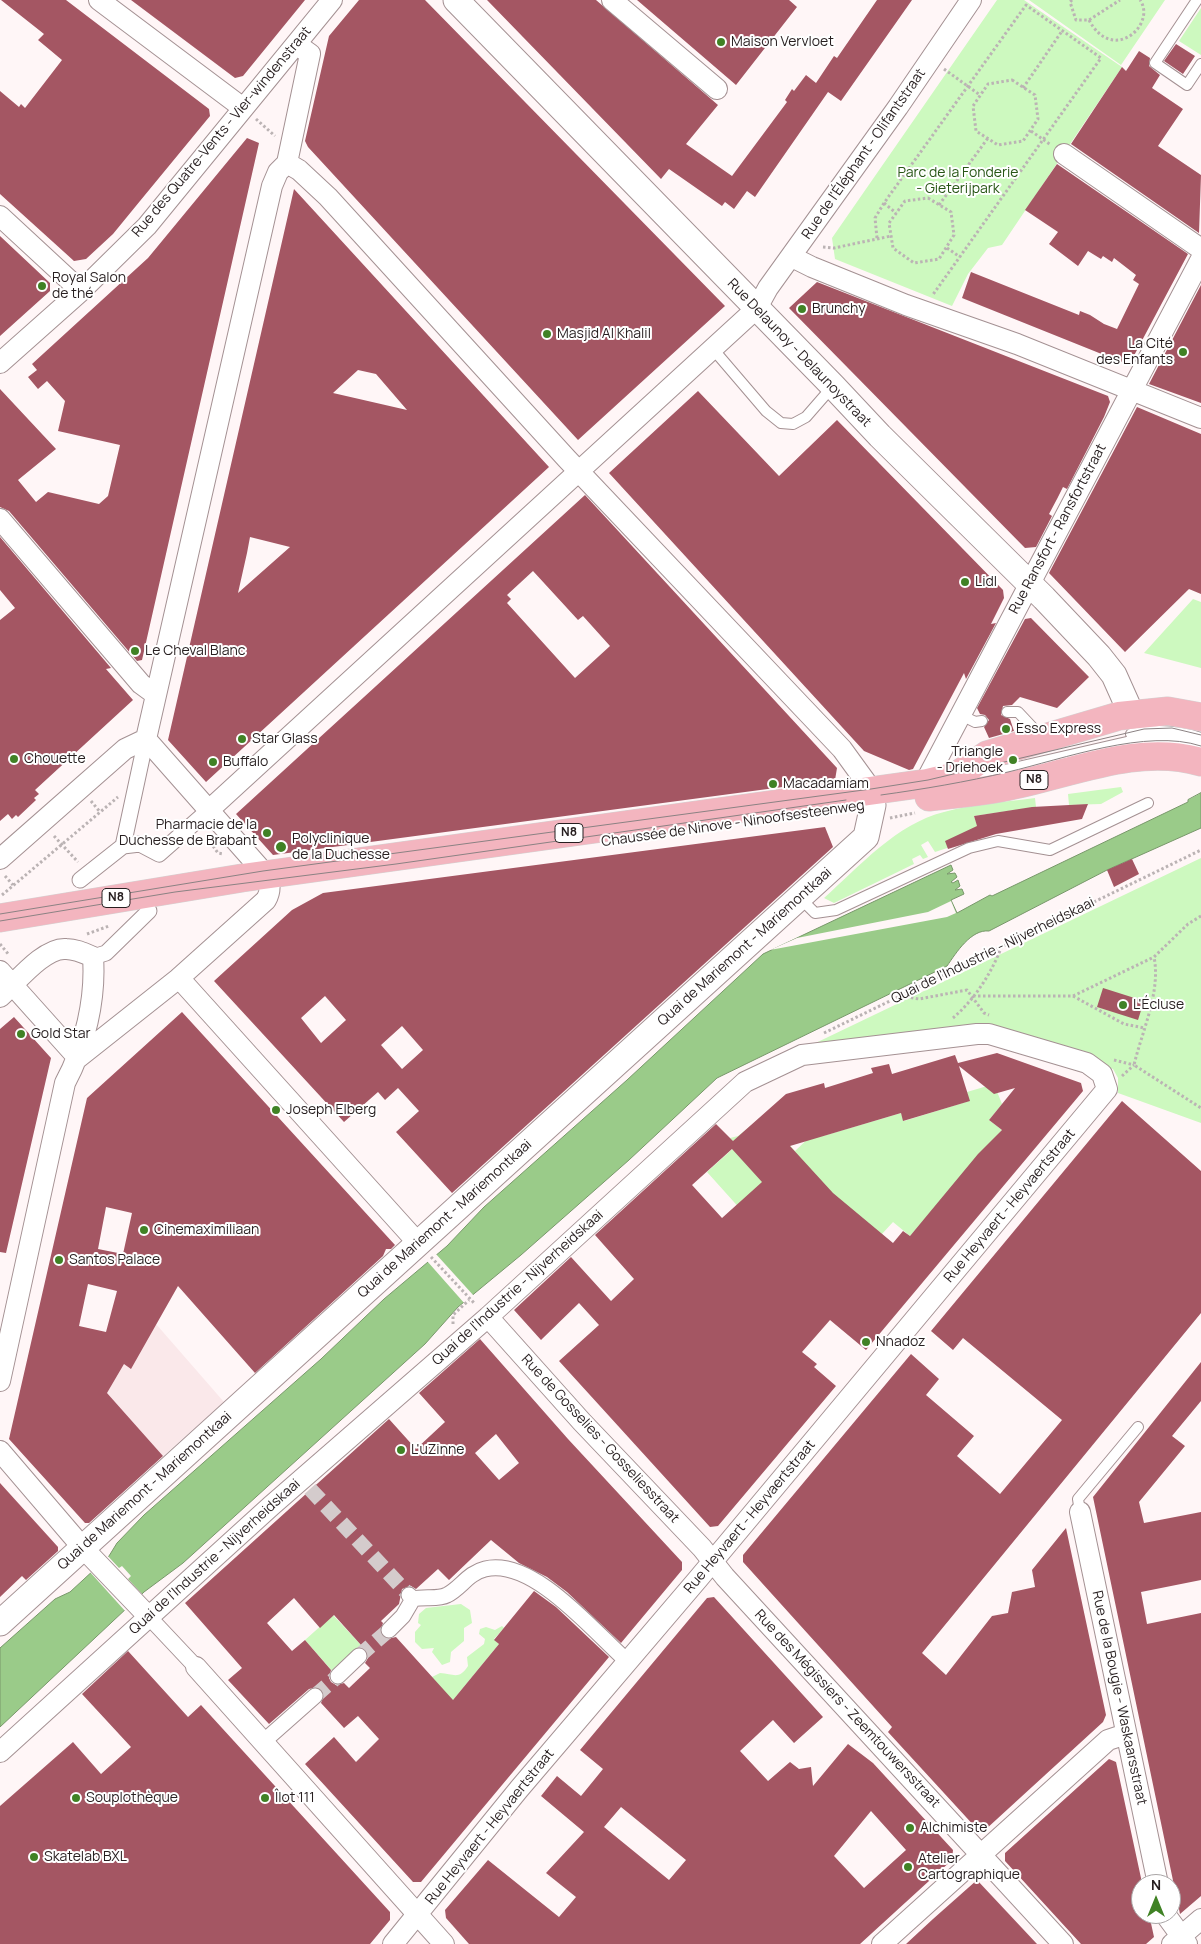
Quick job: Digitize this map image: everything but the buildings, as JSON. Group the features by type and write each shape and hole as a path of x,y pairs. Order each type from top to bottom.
{"main road":[{"name":"Chaussée de Ninove - Ninoofsesteenweg","path":"922,789 956,776 987,755 1131,713 1168,711 1201,717"},
{"name":"Chaussée de Ninove - Ninoofsesteenweg","path":"0,918 178,888 268,879 873,798 922,789 1005,787 1137,756 1186,757 1201,762"}],"street":[{"path":"99,0 243,108"},
{"name":"Rue des Quatre-Vents - Vier-windenstraat","path":"0,363 81,292 147,226 332,0"},
{"name":"Rue Delaunoy - Delaunoystraat","path":"456,0 880,436 1029,583 1114,675 1131,713"},
{"path":"612,0 716,89"},
{"name":"Rue de l'Éléphant - Olifantstraat","path":"209,810 757,308 768,288 792,257 971,0"},
{"path":"123,846 136,781 272,186 278,172 287,163 310,54 296,44"},
{"path":"1064,154 1201,249"},
{"path":"287,163 299,170 328,197 580,471 842,749 873,798"},
{"path":"0,216 81,292"},
{"path":"792,257 812,267 921,310 1017,344 1132,391 1143,392 1201,418"},
{"name":"Rue Ransfort - Ransfortstraat","path":"922,789 1201,259"},
{"path":"0,519 141,684 156,695"},
{"path":"78,1058 179,978 261,906 270,893 268,879 146,740"},
{"path":"0,859 125,749 146,740"},
{"name":"Quai de Mariemont - Mariemontkaai","path":"0,1623 89,1554 425,1250 866,837 873,798"},
{"path":"80,880 123,846 140,844 159,854 209,810"},
{"path":"78,1058 4,984 53,951 64,948 93,957 106,953 150,912"},
{"path":"0,1381 65,1083 78,1058 95,980 93,957"},
{"path":"179,978 425,1250"},
{"name":"Quai de l'Industrie - Nijverheidskaai","path":"0,1752 142,1611 488,1317 744,1082 802,1055 989,1034 1087,1063 1102,1074 1107,1089"},
{"name":"Rue Heyvaert - Heyvaertstraat","path":"393,1944 418,1916 519,1789 713,1561 1107,1089"},
{"name":"Rue de Gosselies - Gosseliesstraat","path":"488,1317 582,1422 713,1561"},
{"path":"0,1451 89,1554 196,1667 444,1944"},
{"name":"Rue de la Bougie - Waskaarsstraat","path":"1080,1512 1156,1874"},
{"name":"Rue des Mégissiers - Zeemtouwersstraat","path":"713,1561 1063,1944"},
{"path":"389,1630 403,1616 411,1597 446,1596 460,1583 482,1570 510,1569 534,1579 552,1592 628,1662"},
{"path":"338,1676 359,1656"},
{"path":"263,1742 315,1696"},
{"path":"882,1944 1108,1740 1126,1734"},
{"path":"1171,1924 1180,1941 1201,1919"}],"lane":[{"path":"1197,0 1155,63 1187,85 1201,64"},
{"path":"713,349 766,411 782,423 793,424 806,418 833,386"},
{"path":"1007,712 1018,712 1034,730 1038,739"},
{"path":"961,714 975,722 982,721"},
{"name":"Chaussée de Ninove - Ninoofsesteenweg","path":"956,776 1149,730 1172,730 1201,738"},
{"name":"Chaussée de Ninove - Ninoofsesteenweg","path":"922,789 1144,738 1176,739 1201,744"},
{"path":"800,898 815,913 836,910 969,848 998,840 1050,850 1148,803"},
{"path":"1080,1512 1078,1499 1138,1427"}],"path":[{"path":"1072,0 1070,2 1072,14 1076,20 1089,20 1120,0"},
{"path":"1089,20 1100,36 1115,42 1126,38 1141,23 1144,13 1140,0"},
{"path":"877,238 875,218 884,203 1026,6 1101,58 921,310"},
{"path":"1023,88 1062,31"},
{"path":"930,60 980,95"},
{"path":"1012,80 1023,88 1035,95 1038,119 1023,141 998,145 976,131 973,106 988,84 1012,80"},
{"path":"243,108 276,138"},
{"path":"1031,131 1042,139"},
{"path":"940,205 988,138"},
{"path":"928,198 940,205 951,212 954,236 939,259 914,263 893,248 889,223 905,201 928,198"},
{"path":"884,203 896,213"},
{"path":"823,247 834,248 891,236"},
{"path":"946,248 960,257"},
{"path":"0,897 136,781"},
{"path":"91,801 100,812"},
{"path":"48,830 78,862"},
{"name":"Quai de l'Industrie - Nijverheidskaai","path":"820,1034 1201,850"},
{"path":"973,996 1073,996 1154,957 1188,924 1201,916"},
{"path":"928,1040 961,1011 973,996 986,978 1001,947"},
{"path":"1154,957 1156,969 1153,994 1134,1065 1201,1108"},
{"path":"1073,996 1124,1024 1144,1028"},
{"path":"425,1250 470,1301 453,1315 453,1324"}],"shaded area":[{"path":"1201,793 1201,828 1107,870 989,931 982,931 976,934 965,943 947,966 717,1078 629,1160 521,1255 458,1307 425,1344 183,1563 144,1592 0,1727 0,1648 55,1599 70,1592 109,1556 117,1543 144,1515 321,1359 384,1299 447,1246 484,1207 627,1080 763,954 951,865 953,870 947,874 955,873 957,877 951,882 953,883 958,880 960,886 955,890 962,889 964,894 951,900 957,913 990,895 992,896 1188,802 1188,800"},
{"path":"150,1320 156,1324 224,1402 163,1456 107,1393"}],"green space":[{"name":"Parc de la Fonderie - Gieterijpark","path":"997,0 1024,0 1122,67 1002,245 988,248 968,274 952,306 835,259 832,238"},
{"path":"1029,0 1165,0 1121,65"},
{"path":"1201,8 1201,55 1179,41"},
{"path":"1193,599 1201,602 1201,668 1144,653"},
{"path":"1121,787 1123,792 1101,804 1069,805 1068,794"},
{"path":"1035,798 1036,807 974,816 981,837 935,852 928,841 921,845 928,857 923,859 920,855 912,859 914,864 834,903 824,898 879,848 910,826 944,812 966,807"},
{"path":"1201,858 1201,1123 1118,1093 1118,1078 1113,1069 1013,1034 801,1050"},
{"path":"994,1084 1002,1104 989,1120 1002,1130 910,1236 893,1222 825,1296 829,1320 814,1338 793,1318 778,1251 707,1172 737,1145 730,1138 738,1136 763,1116 795,1151 814,1133 823,1136 901,1113 904,1121 969,1101 967,1092"},
{"path":"461,1604 470,1610 472,1623 464,1628 464,1641 451,1652 450,1662 442,1665 432,1652 434,1648 422,1649 415,1642 415,1632 421,1625 418,1623 419,1614 426,1608"},
{"path":"333,1615 361,1645 333,1672 305,1640"},
{"path":"502,1626 504,1628 494,1639 499,1644 449,1705 432,1677 440,1673 459,1675 462,1673 468,1666 467,1657 484,1644 485,1639 479,1634 480,1629 486,1627 495,1630"}],"pier":[{"path":"951,901 956,913 947,917 770,950 797,938 928,912"},
{"path":"435,1253 474,1296 465,1304 427,1261"},
{"path":"106,1554 119,1568 122,1566 131,1576 128,1579 144,1596 126,1612 89,1571"}],"tunnel":[{"path":"310,1489 409,1595"},
{"path":"359,1656 389,1630"},
{"path":"315,1696 338,1676"}],"tram line":[{"path":"0,914 263,871 928,780 1144,729 1172,728 1201,735"},
{"path":"881,795 976,779 1079,753 1131,743 1179,741 1201,746"},
{"path":"0,921 175,892 396,864 846,800"}],"place":[{"name":"Maison Vervloet","path":"721,42"},
{"name":"Royal Salon de thé","path":"42,286"},
{"name":"Brunchy","path":"802,309"},
{"name":"Masjid Al Khalil","path":"547,334"},
{"name":"La Cité des Enfants","path":"1183,352"},
{"name":"Lidl","path":"965,582"},
{"name":"Le Cheval Blanc","path":"135,651"},
{"name":"Esso Express","path":"1006,729"},
{"name":"Star Glass","path":"242,739"},
{"name":"Chouette","path":"14,759"},
{"name":"Triangle - Driehoek","path":"1013,760"},
{"name":"Buffalo","path":"213,762"},
{"name":"Macadamiam","path":"773,784"},
{"name":"Pharmacie de la Duchesse de Brabant","path":"267,833"},
{"name":"Polyclinique de la Duchesse","path":"281,847"},
{"name":"L'Écluse","path":"1123,1005"},
{"name":"Gold Star","path":"21,1034"},
{"name":"Joseph Elberg","path":"276,1110"},
{"name":"Cinemaximiliaan","path":"144,1230"},
{"name":"Santos Palace","path":"59,1260"},
{"name":"Nnadoz","path":"866,1342"},
{"name":"L'uZinne","path":"401,1450"},
{"name":"Souplothèque","path":"76,1798"},
{"name":"Îlot 111","path":"265,1798"},
{"name":"Alchimiste","path":"910,1828"},
{"name":"Skatelab BXL","path":"34,1857"},
{"name":"Atelier Cartographique","path":"908,1867"}]}
